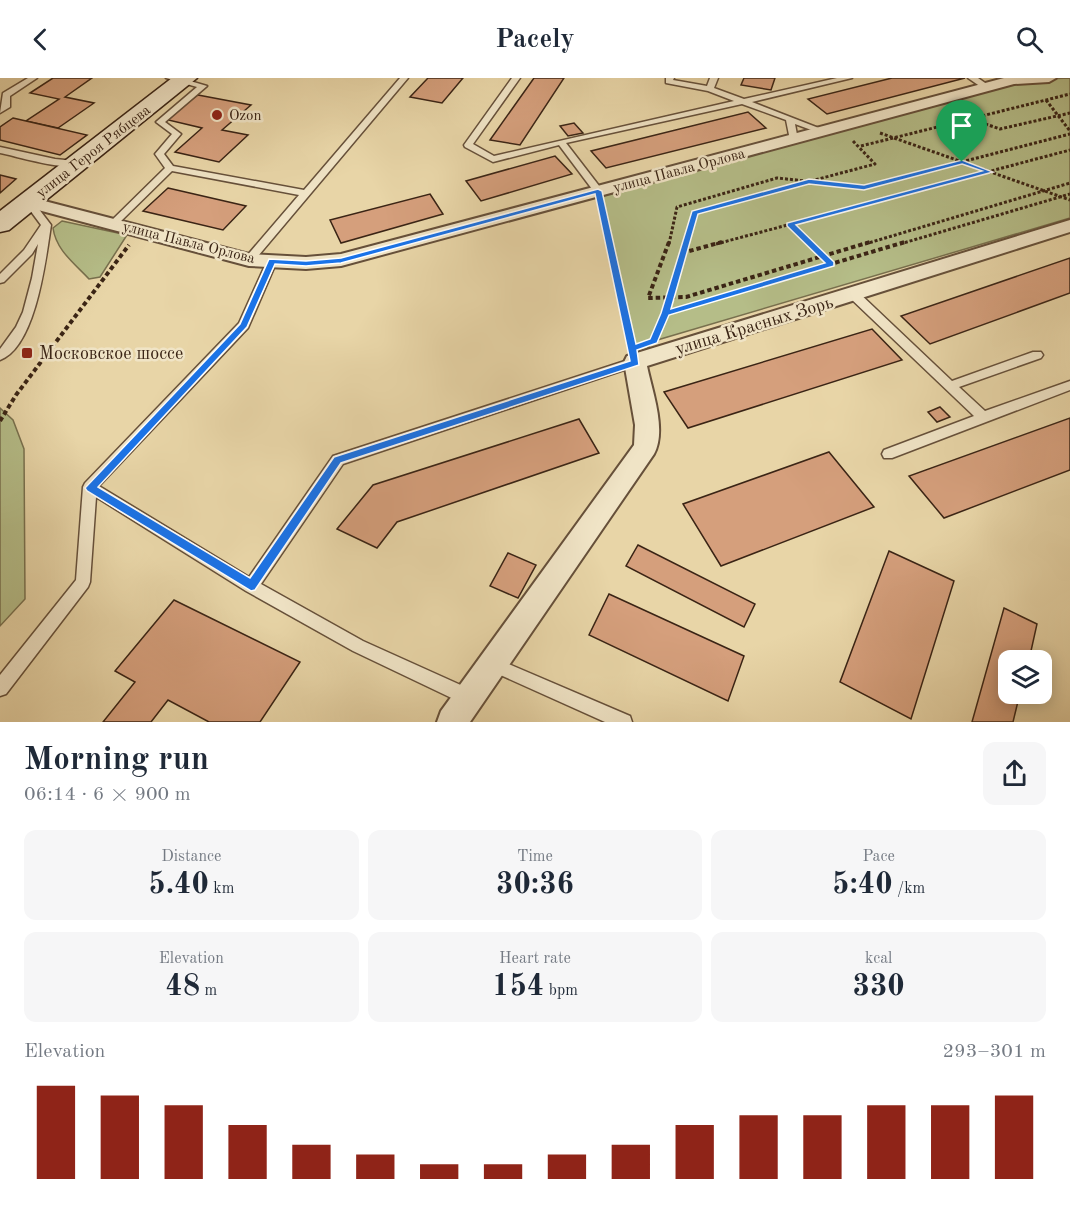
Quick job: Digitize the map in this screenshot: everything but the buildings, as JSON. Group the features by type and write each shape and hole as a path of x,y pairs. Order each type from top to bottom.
{"main road":[{"name":"улица Героя Рябцева","path":"0,224 180,79"}],"street":[{"name":"улица Павла Орлова","path":"29,202 249,260 306,263 341,260 854,124 980,83 1049,78"},
{"name":"улица Красных Зорь","path":"635,362 1069,227"},
{"path":"452,722 491,664 628,476 646,447 647,425 635,362"}],"lane":[{"path":"0,111 6,107 6,95 33,78"},
{"path":"249,260 404,78"},
{"path":"516,78 468,145 494,159 848,78"},
{"path":"670,78 669,81 710,89 825,132"},
{"path":"710,89 714,78"},
{"path":"180,79 203,86 160,122 177,134 159,154 170,168 305,194"},
{"path":"790,118 794,140"},
{"path":"561,142 598,191"},
{"path":"0,150 75,164"},
{"path":"114,223 170,168"},
{"path":"0,356 17,339 33,304 45,225 29,202"},
{"path":"0,280 28,252 45,225"},
{"path":"0,688 83,582 90,488 244,325 272,261"},
{"path":"853,294 983,417"},
{"path":"950,386 1037,355"},
{"path":"251,586 338,460 635,362"},
{"path":"888,454 1070,385"},
{"path":"90,488 251,586 358,646 468,697"},
{"path":"491,664 624,722"}],"path":[{"path":"654,341 666,313 695,212 875,164 861,147 1070,94"},
{"path":"1046,100 1070,133 864,188 777,178 677,207 667,251 648,298 686,297 1070,183"},
{"path":"970,119 1000,129 1070,113"},
{"path":"854,124 1070,200"},
{"path":"682,252 1070,150"},
{"path":"598,191 635,362"},
{"path":"666,313 1070,194"},
{"path":"0,421 16,394 135,237 114,223"},
{"path":"790,224 831,264"}],"green space":[{"path":"1070,78 1070,218 654,341 635,362 598,191 1013,80"},
{"path":"62,221 127,235 100,277 89,279 62,250 53,228"},
{"path":"0,408 13,420 24,449 25,599 0,626"}],"place":[{"name":"Ozon","path":"217,115"},
{"name":"Московское шоссе","path":"27,353"}],"route":[{"path":"962,162 864,188 809,182 695,212 666,313 654,341 632,348 598,191 341,260 306,263 272,261 244,325 90,488 251,586 338,460 635,362 632,348 654,341 666,313 831,264 790,224 990,172 962,162"}]}
